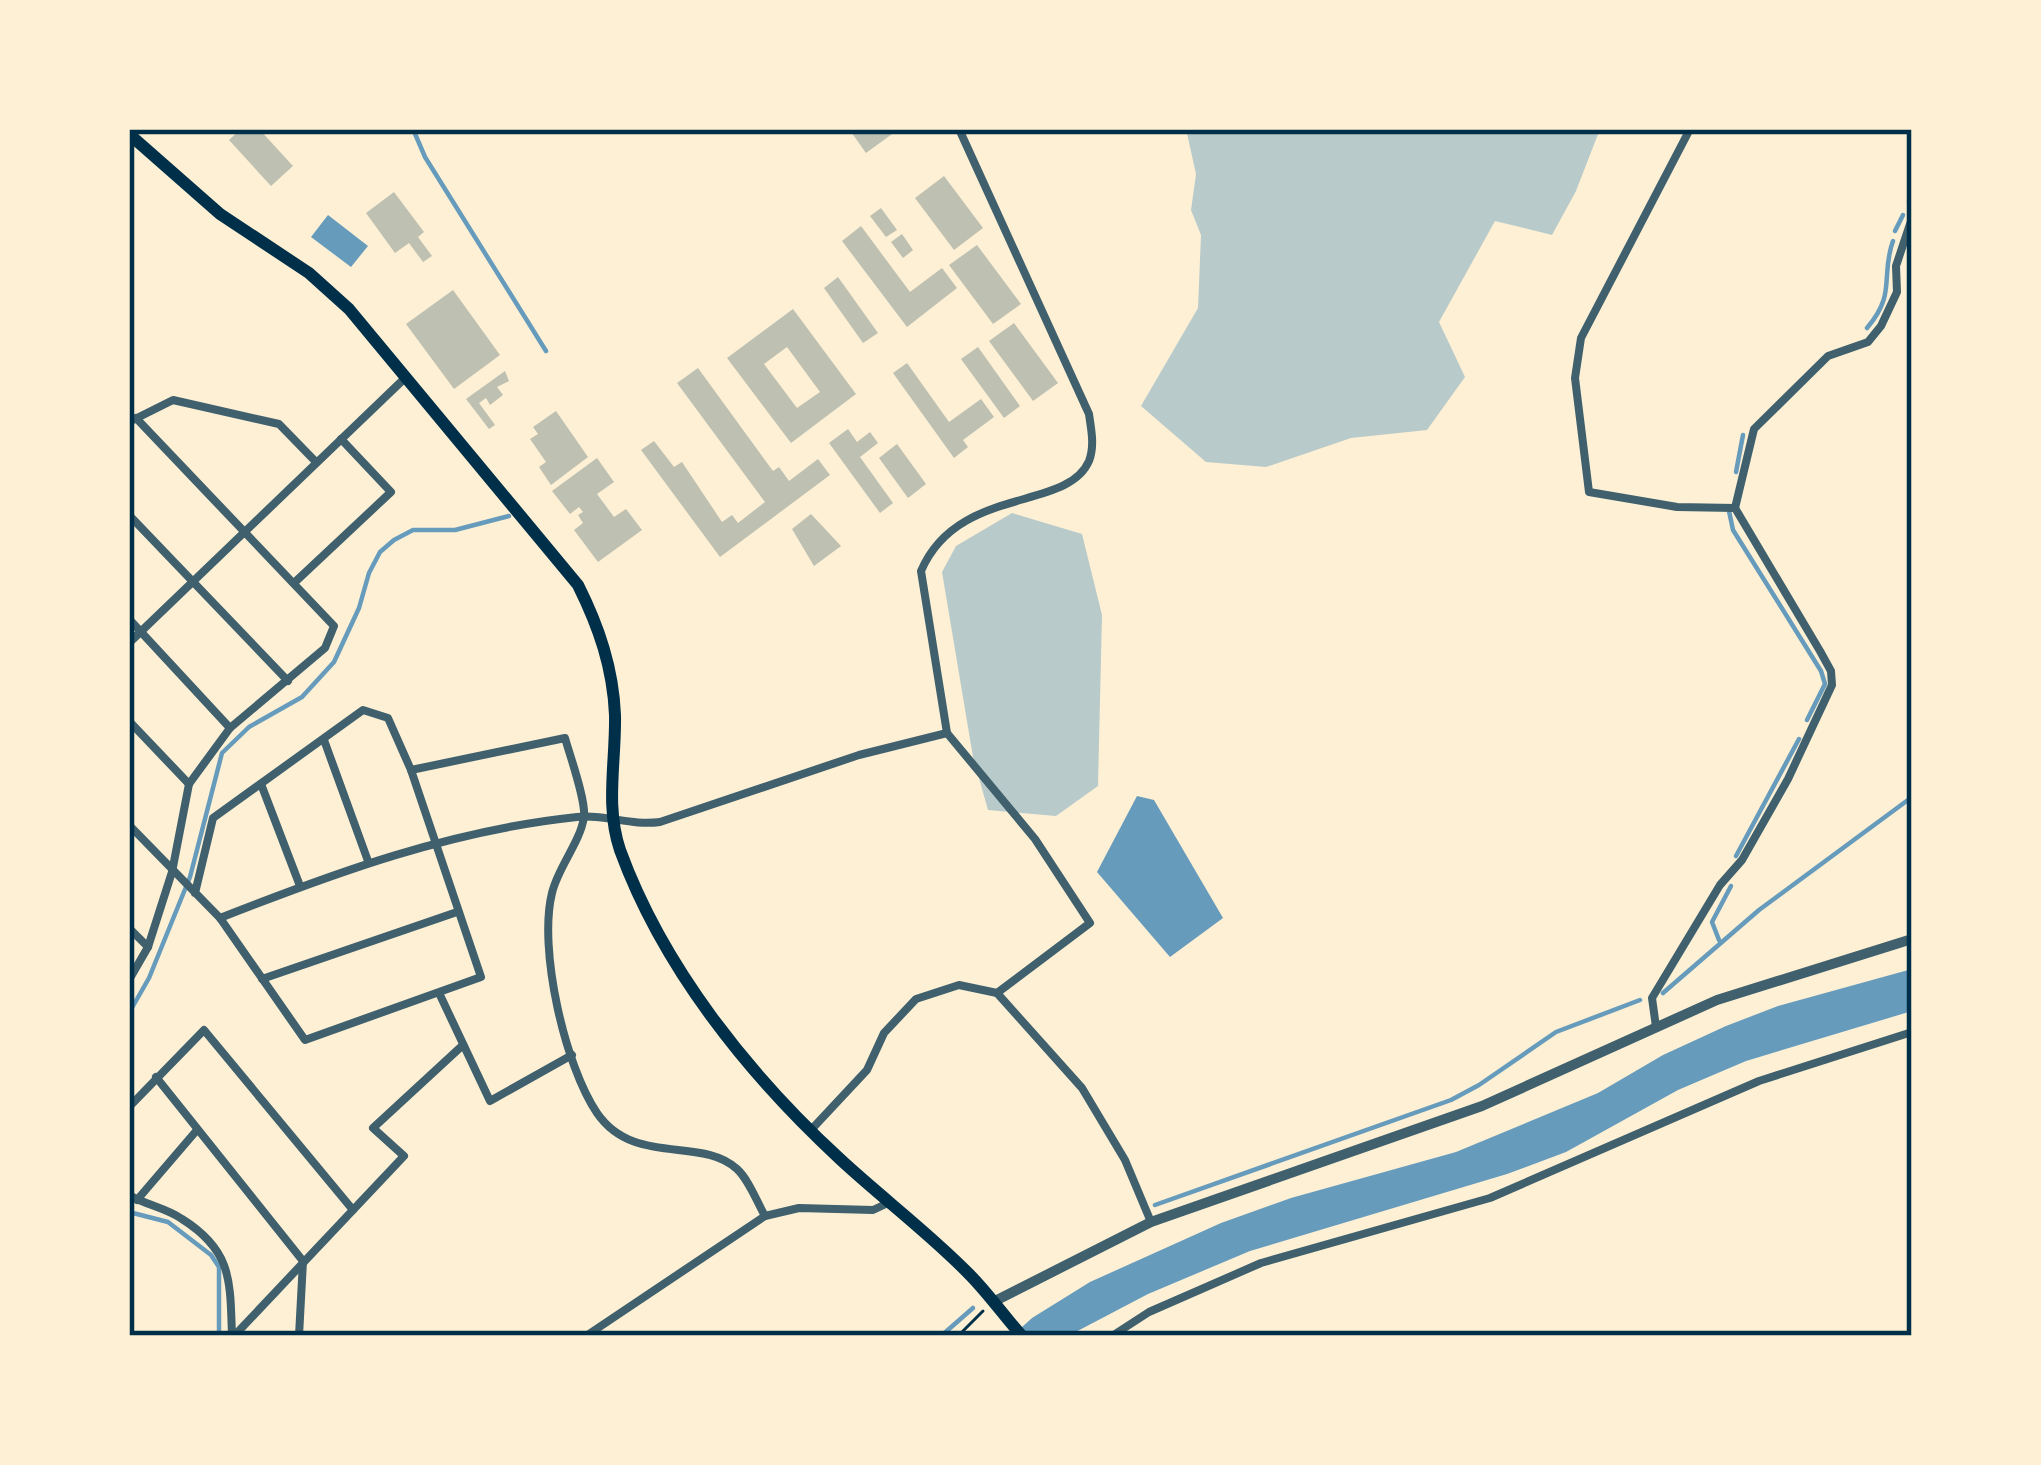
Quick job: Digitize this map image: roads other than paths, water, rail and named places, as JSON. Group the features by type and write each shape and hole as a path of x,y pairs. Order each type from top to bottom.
{"main road":[{"path":"129,134 220,214 309,273 349,309 578,585 597,622 610,666 615,716 611,820 656,928 735,1045 810,1131 970,1274 1022,1336"}],"street":[{"path":"958,129 1089,413 1093,442 1082,472 1064,487 992,506 962,521 930,550 921,571 947,733 1035,839 1090,923 997,993"},
{"path":"1690,129 1581,338 1575,378 1582,442 1589,491 1677,507 1736,508"},
{"path":"1656,1027 1652,998 1720,885 1742,860 1832,686 1831,671 1736,508 1754,429 1828,356 1868,342 1880,326 1897,292 1896,266 1912,218"},
{"path":"129,643 407,376"},
{"path":"129,980 148,947 172,872 189,784 230,728 325,648 334,626 132,420 173,400 279,424 316,462"},
{"path":"294,583 391,492 341,439"},
{"path":"129,515 288,681"},
{"path":"129,619 230,728"},
{"path":"129,825 172,872 220,918 305,1040 481,977 411,770 388,718 363,710 213,818 195,893"},
{"path":"129,721 189,784"},
{"path":"220,918 368,861 435,843 508,826 584,816 636,826 660,822 859,755 947,733"},
{"path":"411,770 565,738 584,816 551,895 548,969 585,1094 610,1129 654,1148 716,1158 737,1168 765,1216"},
{"path":"324,740 368,861"},
{"path":"262,784 300,886"},
{"path":"262,979 457,912"},
{"path":"129,928 148,947"},
{"path":"993,1302 1150,1222 1482,1106 1717,1000 1912,939"},
{"path":"810,1131 867,1070 884,1033 916,999 959,985 997,993 1082,1088 1125,1160 1150,1222"},
{"path":"440,994 490,1101 572,1055"},
{"path":"129,1107 204,1030 353,1210"},
{"path":"1112,1336 1149,1312 1261,1263 1490,1198 1759,1081 1912,1032"},
{"path":"233,1336 404,1156 373,1128 463,1046"},
{"path":"156,1077 304,1261 299,1336"},
{"path":"197,1130 133,1197 185,1220 220,1252 230,1273 233,1336"},
{"path":"586,1336 765,1216 799,1208 873,1210 889,1202"}],"water":[{"path":"328,215 368,246 351,267 311,237"},
{"path":"1137,796 1154,800 1223,918 1170,957 1097,872"},
{"path":"1912,969 1912,1011 1746,1061 1678,1090 1566,1152 1507,1174 1250,1251 1148,1294 1068,1336 1012,1336 1090,1282 1221,1223 1291,1198 1456,1152 1598,1093 1726,1026 1778,1006"}],"waterway":[{"path":"413,129 425,157 546,351"},
{"path":"1909,201 1912,195"},
{"path":"1895,231 1903,215"},
{"path":"1867,328 1885,295 1893,241"},
{"path":"1736,472 1743,435"},
{"path":"1729,511 1733,530 1821,671 1825,684 1807,720"},
{"path":"129,1013 149,978 190,877 222,753 249,727 302,697 334,662 369,573 380,552 394,540 413,530 455,530 509,516"},
{"path":"1736,856 1799,739"},
{"path":"1663,993 1759,910 1912,797"},
{"path":"1719,940 1712,922 1731,886"},
{"path":"1155,1205 1451,1100 1556,1032 1640,1000"},
{"path":"129,1212 168,1222 211,1255 219,1267 219,1336"},
{"path":"941,1336 973,1308"}]}
